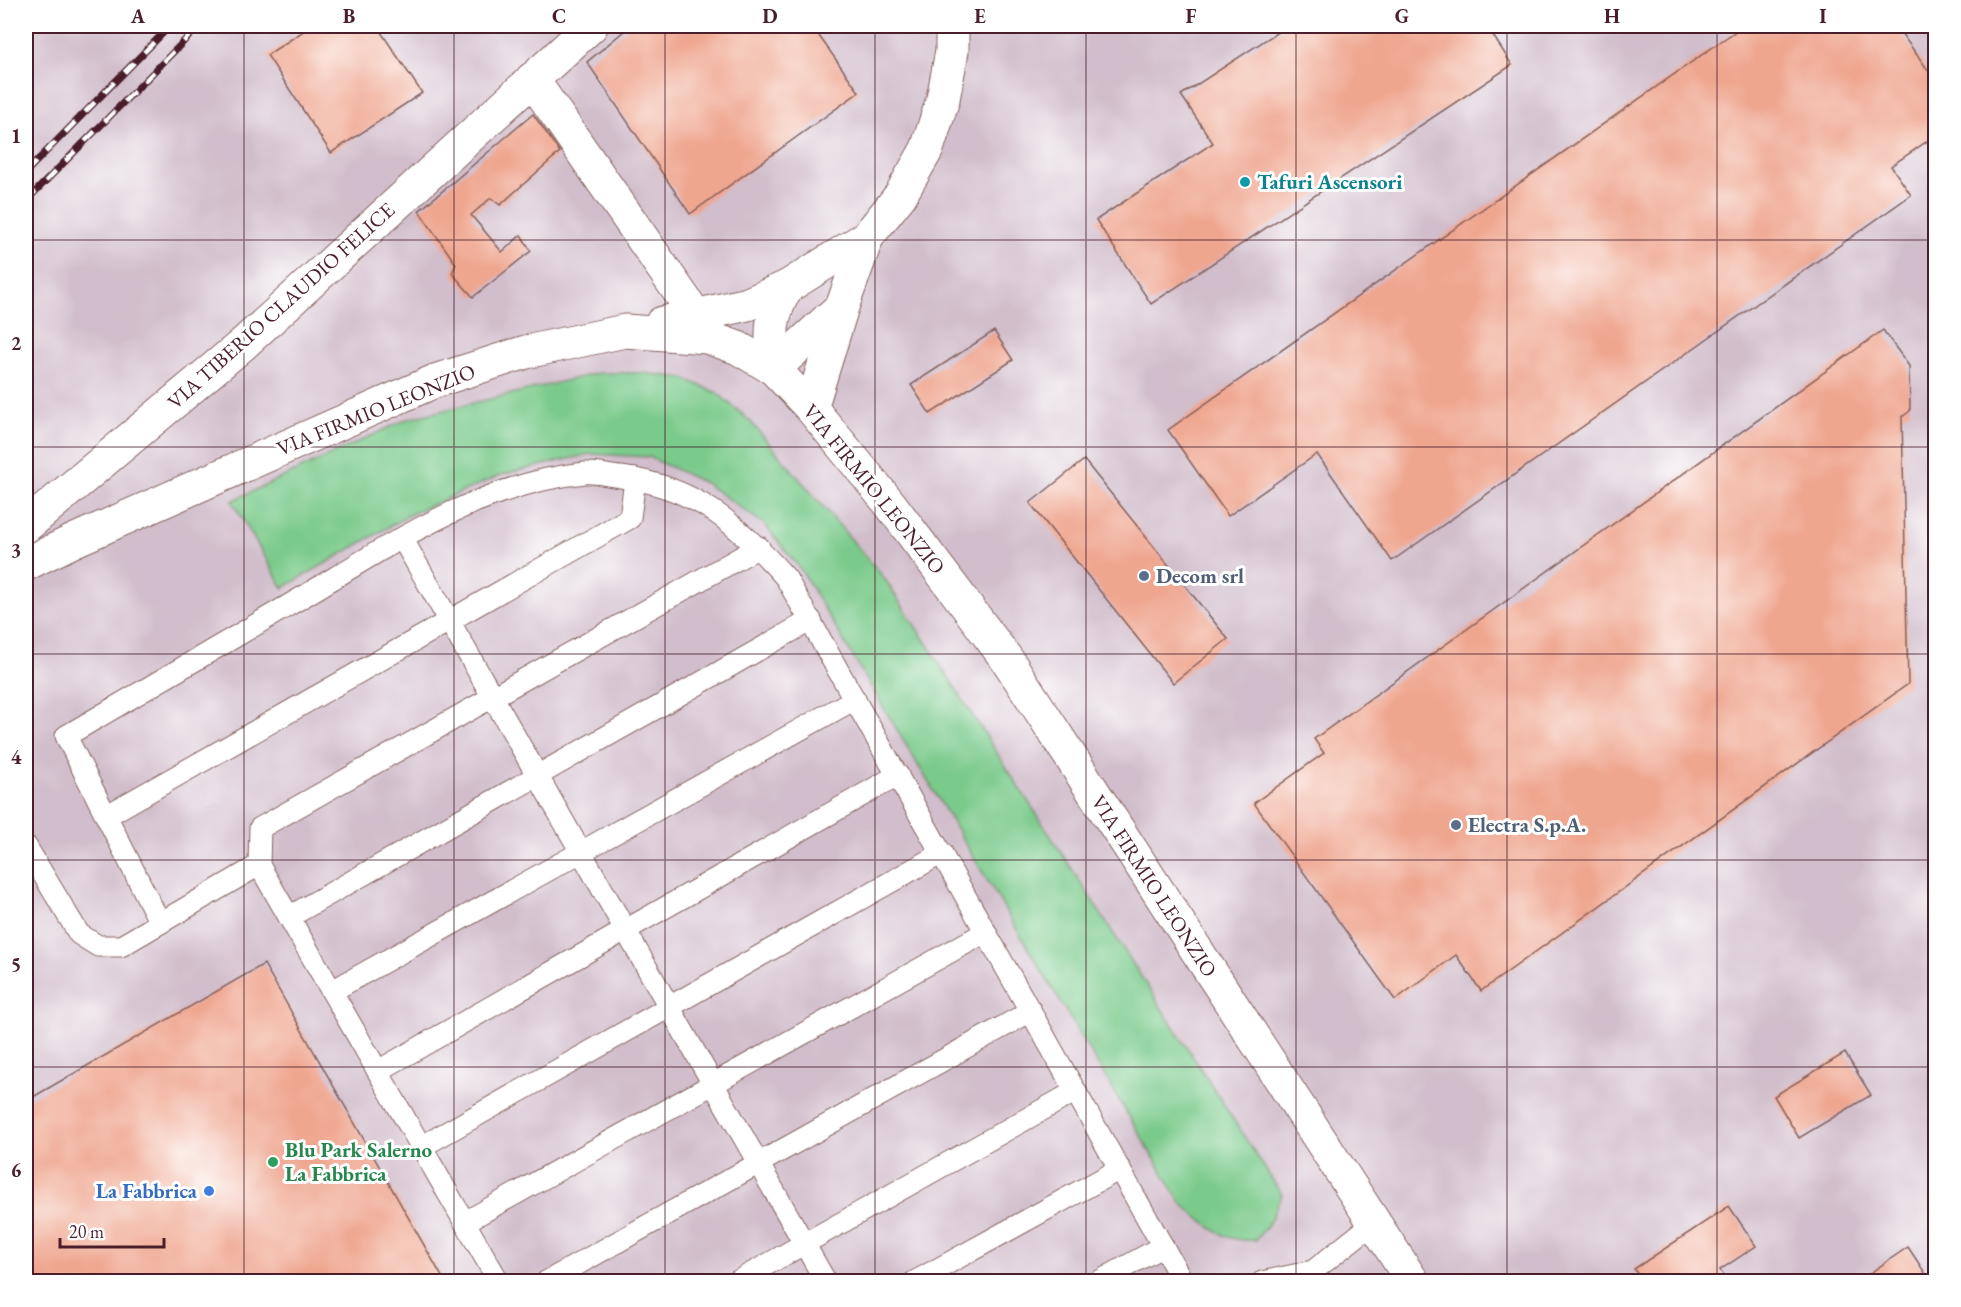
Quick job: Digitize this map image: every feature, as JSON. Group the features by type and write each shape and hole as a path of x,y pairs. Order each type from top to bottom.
{"street":[{"name":"VIA TIBERIO CLAUDIO FELICE","path":"26,526 242,345 591,26"},
{"path":"626,331 748,304 787,287 867,237 900,196 927,150 944,99 952,51 952,26"},
{"path":"532,79 696,316"},
{"path":"811,408 842,307 867,237"},
{"path":"774,369 771,332 773,310 787,287"},
{"path":"774,369 842,307"},
{"name":"VIA FIRMIO LEONZIO","path":"26,564 84,536 435,381 526,352 626,331 707,337 738,348 774,369 811,408 890,504 1008,661 1413,1281"}],"lane":[{"path":"160,922 66,736 402,538 473,503 528,485 586,473 635,479 687,493 724,516 759,548 786,578 1183,1281"},
{"path":"106,816 630,518 635,479"},
{"path":"402,538 826,1281"},
{"path":"499,1281 259,865 260,828 759,548"},
{"path":"289,917 811,620"},
{"path":"332,991 855,699"},
{"path":"378,1071 898,775"},
{"path":"26,846 80,933 98,946 121,946 259,865"},
{"path":"421,1147 942,853"},
{"path":"465,1222 986,932"},
{"path":"546,1281 1031,1011"},
{"path":"736,1281 1076,1091"},
{"path":"914,1281 1120,1170"},
{"path":"1262,1281 1316,1276 1374,1222"},
{"path":"1098,1281 1163,1246"}],"shaded area":[{"path":"26,26 1935,26 1935,1281 26,1281"}],"green space":[{"path":"598,373 644,373 683,378 717,393 750,421 885,579 1282,1195 1269,1223 1256,1240 1223,1235 1206,1225 1181,1203 801,570 764,524 705,483 649,457 590,454 501,475 411,514 283,588 232,501 407,419"}],"building":[{"path":"311,26 377,26 422,93 331,153 267,55"},
{"path":"630,26 812,26 859,92 690,214 587,62"},
{"name":"Tafuri Ascensori","path":"1287,26 1487,26 1512,65 1151,304 1096,220 1213,143 1181,95"},
{"path":"1743,26 1896,26 1936,81 1936,135 1891,166 1911,195 1392,561 1317,454 1228,516 1168,430"},
{"path":"533,114 560,152 500,205 491,198 471,215 502,252 521,235 531,251 473,297 452,273 456,264 419,211"},
{"path":"1883,330 1909,366 1910,411 1902,417 1908,684 1481,991 1456,955 1395,1000 1254,803 1324,753 1314,739"},
{"path":"994,331 1013,360 930,414 911,385"},
{"path":"1084,460 1228,639 1173,683 1030,503"},
{"name":"La Fabbrica","path":"264,964 445,1282 26,1282 26,1101"},
{"path":"1845,1053 1871,1095 1799,1138 1774,1096"},
{"path":"1729,1206 1756,1246 1720,1270 1728,1282 1643,1282 1634,1269"},
{"path":"1908,1247 1931,1282 1857,1282"}],"railway":[{"path":"26,172 170,26"},
{"path":"26,201 199,26"}],"place":[{"name":"Tafuri Ascensori","path":"1245,182"},
{"name":"Decom srl","path":"1144,576"},
{"name":"Electra S.p.A.","path":"1456,825"},
{"name":"Blu Park Salerno La Fabbrica","path":"273,1162"},
{"name":"La Fabbrica","path":"209,1191"}]}
